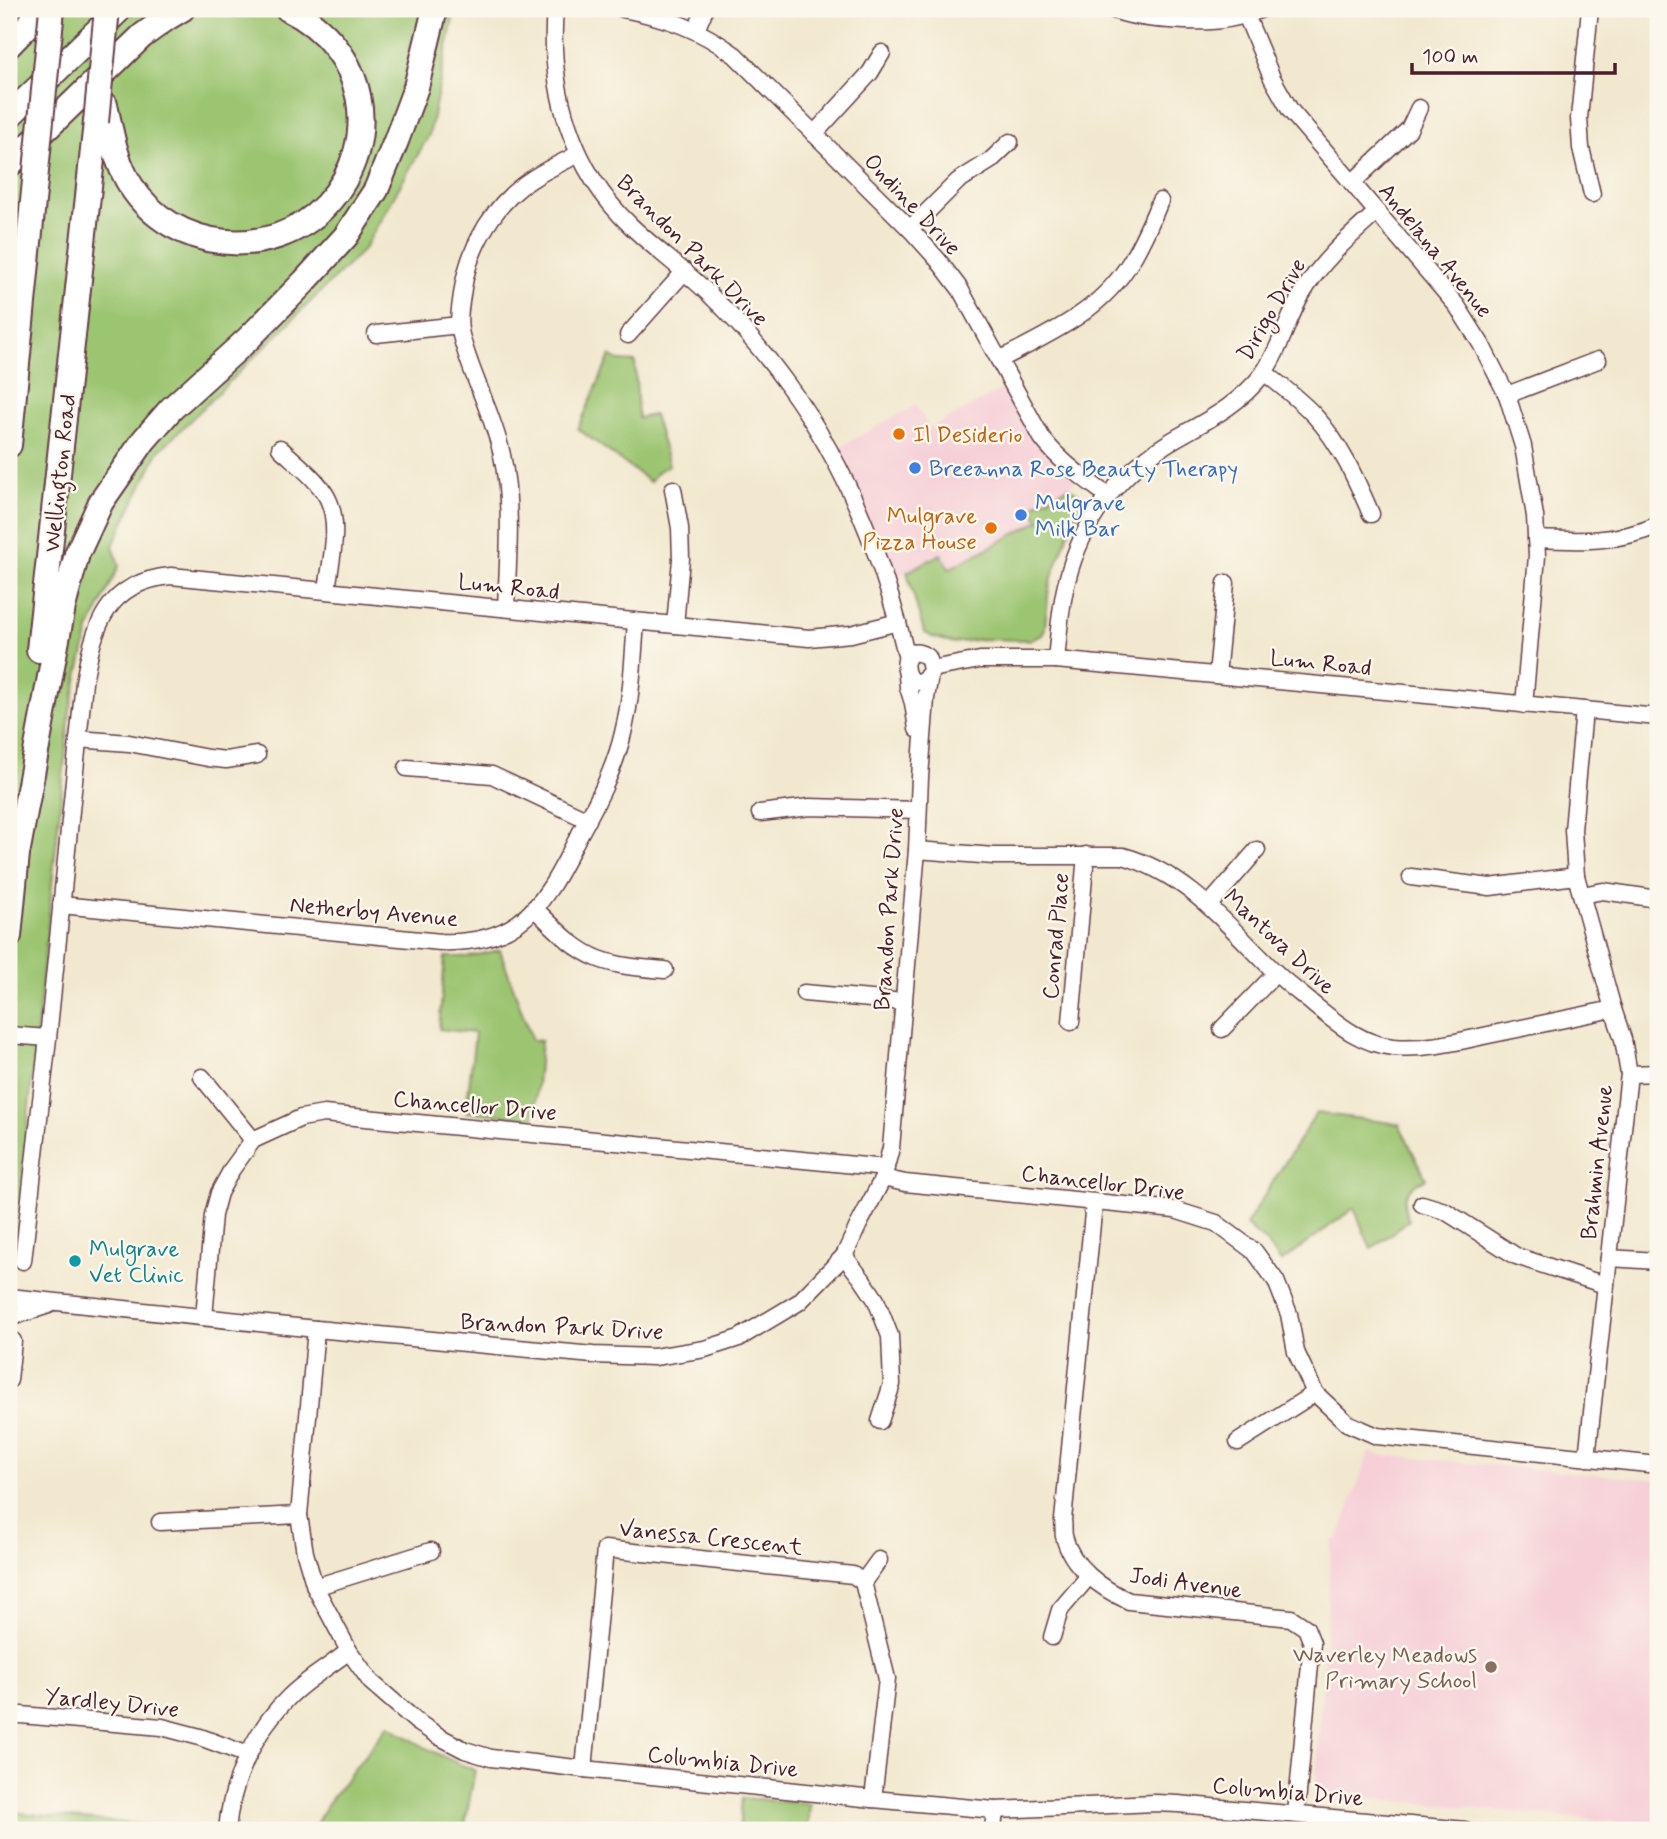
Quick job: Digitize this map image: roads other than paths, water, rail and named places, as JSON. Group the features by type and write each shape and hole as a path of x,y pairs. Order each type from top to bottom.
{"highway":[{"path":"9,45 44,9"},
{"path":"9,446 52,9"},
{"name":"Wellington Road","path":"9,936 101,117 100,82 107,9"},
{"path":"9,116 120,9"},
{"path":"9,165 142,36 183,9"},
{"path":"101,117 130,185 151,210 174,228 203,239 235,243 267,239 308,220 325,206 345,181 355,155 359,134 359,100 353,76 341,53 328,37 288,9"},
{"path":"18,849 63,607 77,554 101,502 144,440 171,409 248,339 346,236 376,190 396,141 416,87 435,9"}],"street":[{"name":"Brandon Park Drive","path":"13,1297 593,1355 654,1357 705,1349 739,1338 799,1303 844,1256 884,1173 894,1124 917,850 926,698 922,662 898,622 873,543 849,487 817,429 786,383 749,336 710,295 612,206 579,154 565,119 556,83 553,39 555,9"},
{"name":"Ondine Drive","path":"623,9 663,18 696,30 735,55 910,229 960,289 1049,448 1108,496"},
{"path":"696,30 705,9"},
{"path":"1111,9 1137,17 1193,22 1223,21 1262,9"},
{"path":"1590,9 1579,118 1581,148 1592,194"},
{"name":"Andelana Avenue","path":"1246,15 1272,78 1290,110 1448,296 1494,366 1507,395 1527,463 1535,516 1533,607 1524,705"},
{"path":"814,134 870,74 882,52"},
{"path":"1352,183 1409,129 1419,108"},
{"path":"910,229 957,181 990,161 1010,142"},
{"path":"506,608 510,525 504,469 490,414 471,369 459,326 464,279 475,246 491,219 519,188 579,154"},
{"path":"999,360 1071,321 1104,295 1133,258 1160,201"},
{"name":"Dirigo Drive","path":"1056,660 1067,578 1084,534 1108,496 1132,469 1155,452 1220,414 1253,384 1264,372 1301,295 1317,270 1377,212"},
{"path":"628,335 685,271"},
{"path":"376,334 459,326"},
{"path":"1507,395 1598,360"},
{"path":"1264,372 1312,413 1334,440 1371,514"},
{"path":"280,448 322,490 331,508 334,532 327,591"},
{"path":"673,489 680,528 681,559 675,625"},
{"path":"1536,539 1610,539 1639,533 1658,525"},
{"name":"Lum Road","path":"78,738 84,682 93,641 104,615 118,596 142,581 171,576 822,638 898,622"},
{"path":"1217,675 1226,583"},
{"name":"Netherby Avenue","path":"61,905 460,942 491,937 505,931 534,908 558,873 612,771 624,731 636,622"},
{"name":"Lum Road","path":"922,662 1056,660 1658,717"},
{"name":"Brandon Park Drive","path":"920,777 916,715 904,668 922,662"},
{"path":"908,676 920,681 924,679 922,662"},
{"name":"Brahmin Avenue","path":"1584,710 1573,831 1576,876 1612,1009 1623,1039 1629,1074 1587,1458"},
{"path":"23,1261 78,738 129,743 217,759 257,755"},
{"path":"407,768 492,775 588,820"},
{"path":"760,813 810,807 918,810"},
{"name":"Mantova Drive","path":"917,850 994,856 1124,856 1142,861 1175,878 1209,905 1276,973 1341,1027 1365,1041 1390,1047 1442,1045 1612,1009"},
{"path":"1209,905 1257,850"},
{"name":"Conrad Place","path":"1070,1021 1086,855"},
{"path":"1411,877 1490,887 1576,876"},
{"path":"1582,895 1603,891 1658,899"},
{"path":"534,908 572,944 600,960 629,967 665,970"},
{"path":"1222,1029 1276,973"},
{"path":"804,993 904,1002"},
{"path":"9,1035 48,1038"},
{"path":"1629,1074 1658,1073"},
{"path":"202,1077 253,1140 219,1194 213,1215 204,1317"},
{"name":"Chancellor Drive","path":"253,1140 301,1118 324,1114 884,1173 905,1183 1175,1210 1216,1223 1255,1252 1276,1280 1289,1314 1296,1352 1315,1393 1347,1423 1377,1436 1658,1465"},
{"name":"Jodi Avenue","path":"1094,1203 1063,1520 1065,1537 1073,1556 1089,1576 1110,1593 1129,1601 1291,1618 1306,1628 1312,1643 1296,1814"},
{"path":"1422,1204 1445,1211 1516,1256 1605,1285"},
{"path":"844,1256 876,1300 890,1336 891,1384 880,1421"},
{"path":"1609,1258 1658,1261"},
{"path":"9,1283 13,1297"},
{"path":"9,1318 55,1303"},
{"name":"Columbia Drive","path":"316,1329 299,1515 305,1553 315,1587 349,1651 371,1682 417,1723 465,1750 491,1758 584,1769 995,1810 1155,1803 1465,1830"},
{"path":"9,1380 13,1341"},
{"path":"1238,1442 1315,1393"},
{"path":"160,1521 299,1515"},
{"name":"Vanessa Crescent","path":"584,1769 605,1549 853,1575 863,1581"},
{"path":"315,1587 431,1552"},
{"path":"873,1799 887,1679 863,1581 879,1560"},
{"path":"1052,1637 1060,1609 1089,1576"},
{"path":"227,1830 228,1815 248,1755 270,1718 289,1696 349,1651"},
{"name":"Yardley Drive","path":"9,1714 162,1727 200,1737 248,1755"},
{"path":"993,1830 995,1810"}],"place":[{"name":"Il Desiderio","path":"899,434"},
{"name":"Breeanna Rose Beauty Therapy","path":"915,468"},
{"name":"Mulgrave Milk Bar","path":"1021,515"},
{"name":"Mulgrave Pizza House","path":"991,528"},
{"name":"Mulgrave Vet Clinic","path":"75,1261"},
{"name":"Waverley Meadows Primary School","path":"1491,1667"}]}
